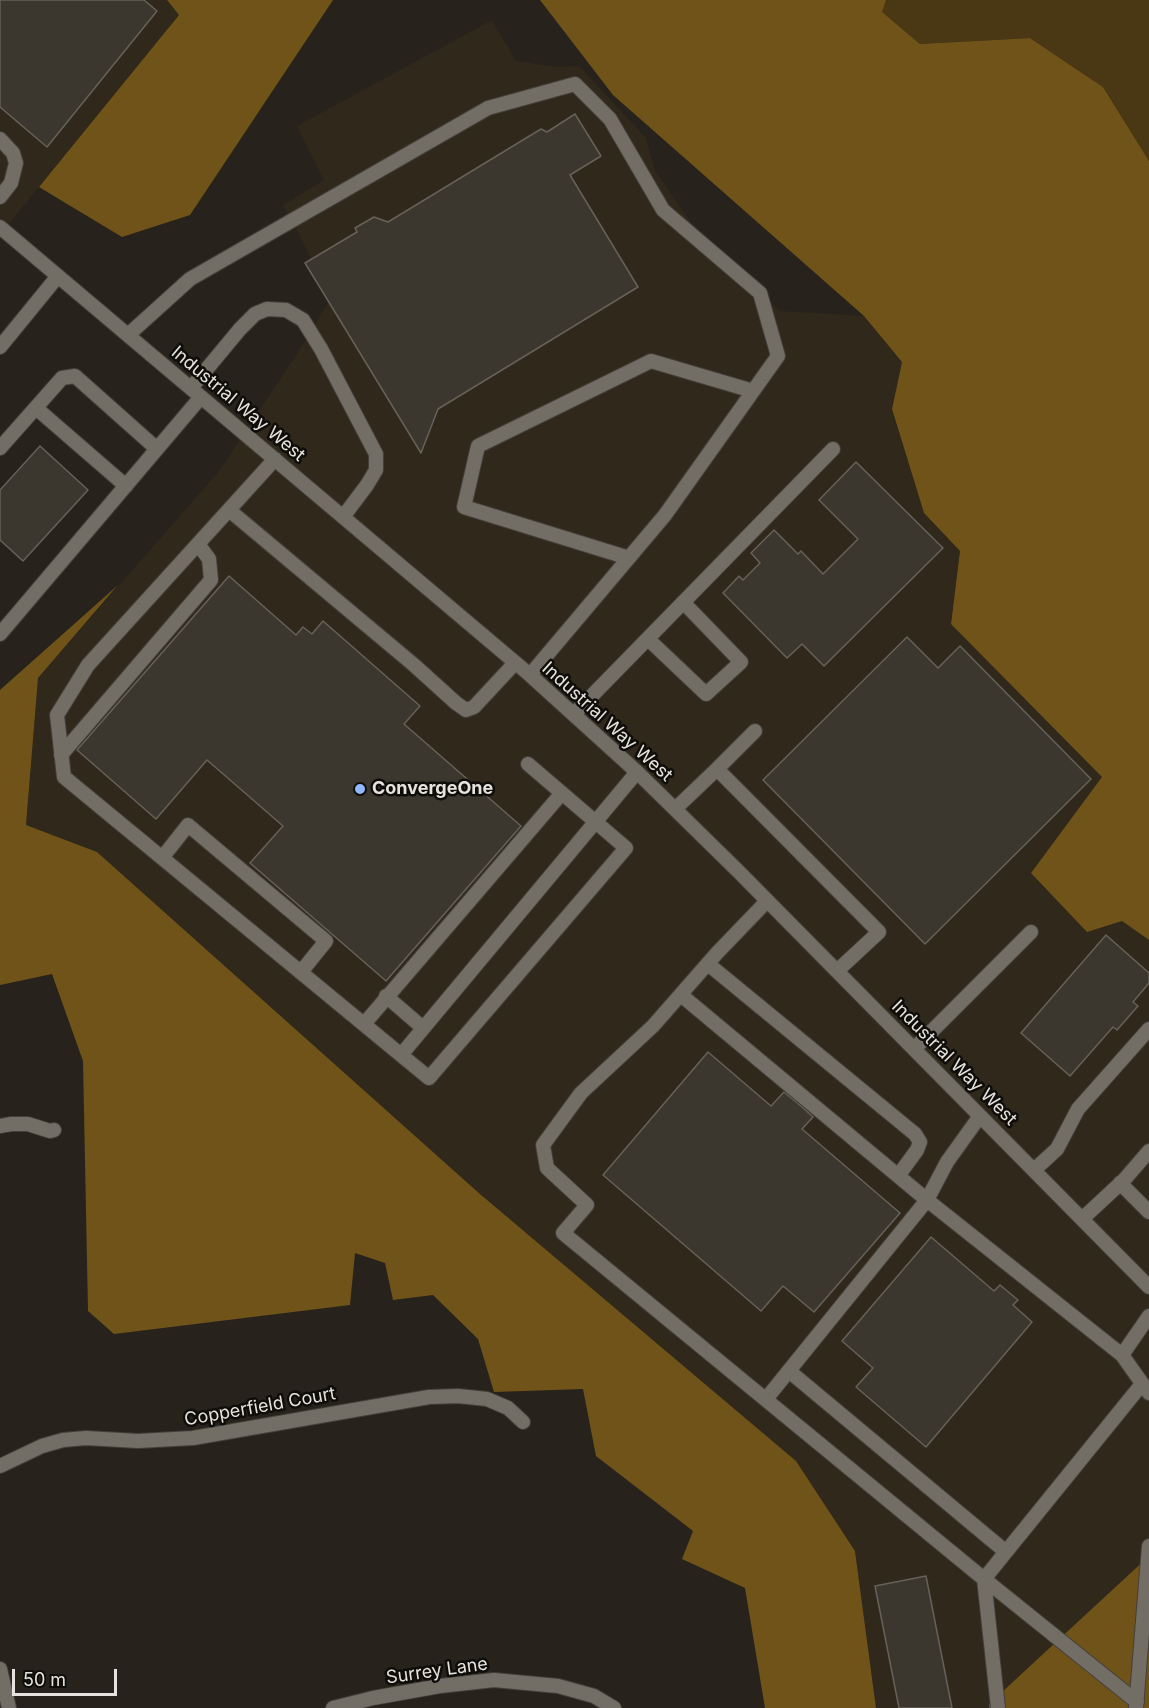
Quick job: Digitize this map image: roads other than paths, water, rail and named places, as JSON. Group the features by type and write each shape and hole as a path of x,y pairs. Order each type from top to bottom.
{"street":[{"path":"128,335 190,279 488,108 575,84 610,120 663,210 760,293 778,356 665,515 530,675"},
{"path":"0,139 13,153 16,163 11,183 0,196"},
{"name":"Industrial Way West","path":"0,227 530,675 637,772 1149,1287"},
{"path":"0,347 58,276"},
{"path":"0,634 157,449 240,329 255,314 267,309 286,310 303,320 321,349 376,453 376,470 343,517"},
{"path":"629,558 464,507 478,446 651,361 753,391"},
{"path":"0,448 62,378 75,376 157,449"},
{"path":"36,408 126,486"},
{"path":"574,714 833,449"},
{"path":"274,459 88,665 57,714 64,777 429,1078 626,848 528,764"},
{"path":"229,510 466,710 474,707 514,663"},
{"path":"62,755 211,580 209,559 198,544"},
{"path":"648,639 706,694 741,662 683,602"},
{"path":"675,809 755,730"},
{"path":"717,769 879,932 837,971"},
{"path":"401,1055 637,772"},
{"path":"364,1024 562,793"},
{"path":"162,858 188,825 326,941 301,972"},
{"path":"767,901 653,1026 581,1092 543,1145 547,1168 587,1206 563,1233 1136,1705"},
{"path":"914,1049 1031,932"},
{"path":"708,964 915,1134 920,1142 917,1150 898,1176"},
{"path":"681,995 927,1200 1122,1355 1146,1389 984,1579 998,1708"},
{"path":"386,996 423,1028"},
{"path":"1034,1170 1057,1149 1078,1108 1149,1029"},
{"path":"766,1399 927,1200 947,1162 980,1116"},
{"path":"0,1126 28,1124 50,1131 54,1130"},
{"path":"1082,1219 1120,1184 1149,1151"},
{"path":"1120,1184 1149,1212"},
{"path":"1122,1355 1149,1316"},
{"path":"789,1371 1006,1552"},
{"name":"Copperfield Court","path":"0,1466 42,1446 63,1440 86,1438 138,1441 193,1438 429,1397 458,1396 487,1399 508,1408 524,1422"},
{"path":"1136,1705 1149,1546"},
{"path":"0,1669 9,1708"},
{"name":"Surrey Lane","path":"333,1708 440,1686 494,1680 558,1686 594,1696 614,1708"}],"place":[{"name":"ConvergeOne","path":"360,789"}]}
